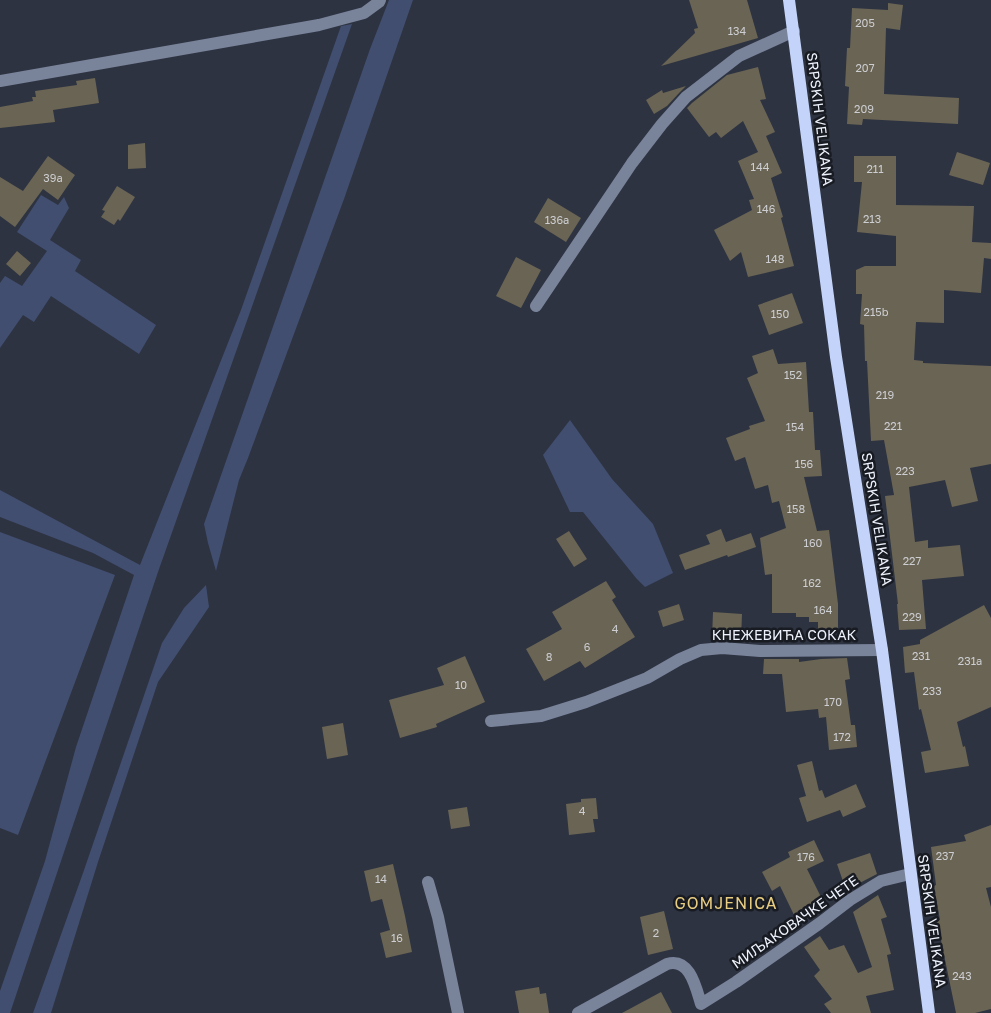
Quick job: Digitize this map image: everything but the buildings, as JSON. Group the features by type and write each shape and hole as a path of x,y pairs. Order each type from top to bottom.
{"main road":[{"name":"SRPSKIH VELIKANA","path":"789,0 836,357 882,650 929,1013"}],"street":[{"path":"0,81 319,25 364,13 380,0"},
{"path":"536,306 632,163 686,97 739,56 794,31"},
{"name":"КНЕЖЕВИЋА СОКАК","path":"490,721 541,716 586,702 647,678 680,659 701,650 722,648 760,651 882,650"},
{"name":"МИЉАКОВАЧКЕ ЧЕТЕ","path":"578,1013 672,963 683,965 688,971 703,1009 736,982 850,900 881,881 910,874"},
{"path":"428,882 438,917 458,1013"}],"shaded area":[{"path":"389,0 413,0 344,199 239,480 216,571 204,524 370,49"},
{"path":"352,24 158,572 10,1013 0,1013 0,991 45,861 76,747 134,575 93,553 0,517 0,490 140,565 241,310 341,26"},
{"path":"41,195 58,205 64,197 69,208 50,240 81,260 75,271 156,325 139,354 51,296 34,322 23,315 0,348 0,283 5,276 22,286 47,251 17,232"},
{"path":"570,420 612,479 653,524 673,573 645,587 583,512 570,512 543,455"},
{"path":"0,532 115,575 18,835 0,828"},
{"path":"206,585 209,607 158,682 98,862 51,1013 33,1013 162,643 184,608"}],"district":[{"name":"GOMJENICA","path":"726,903"}]}
